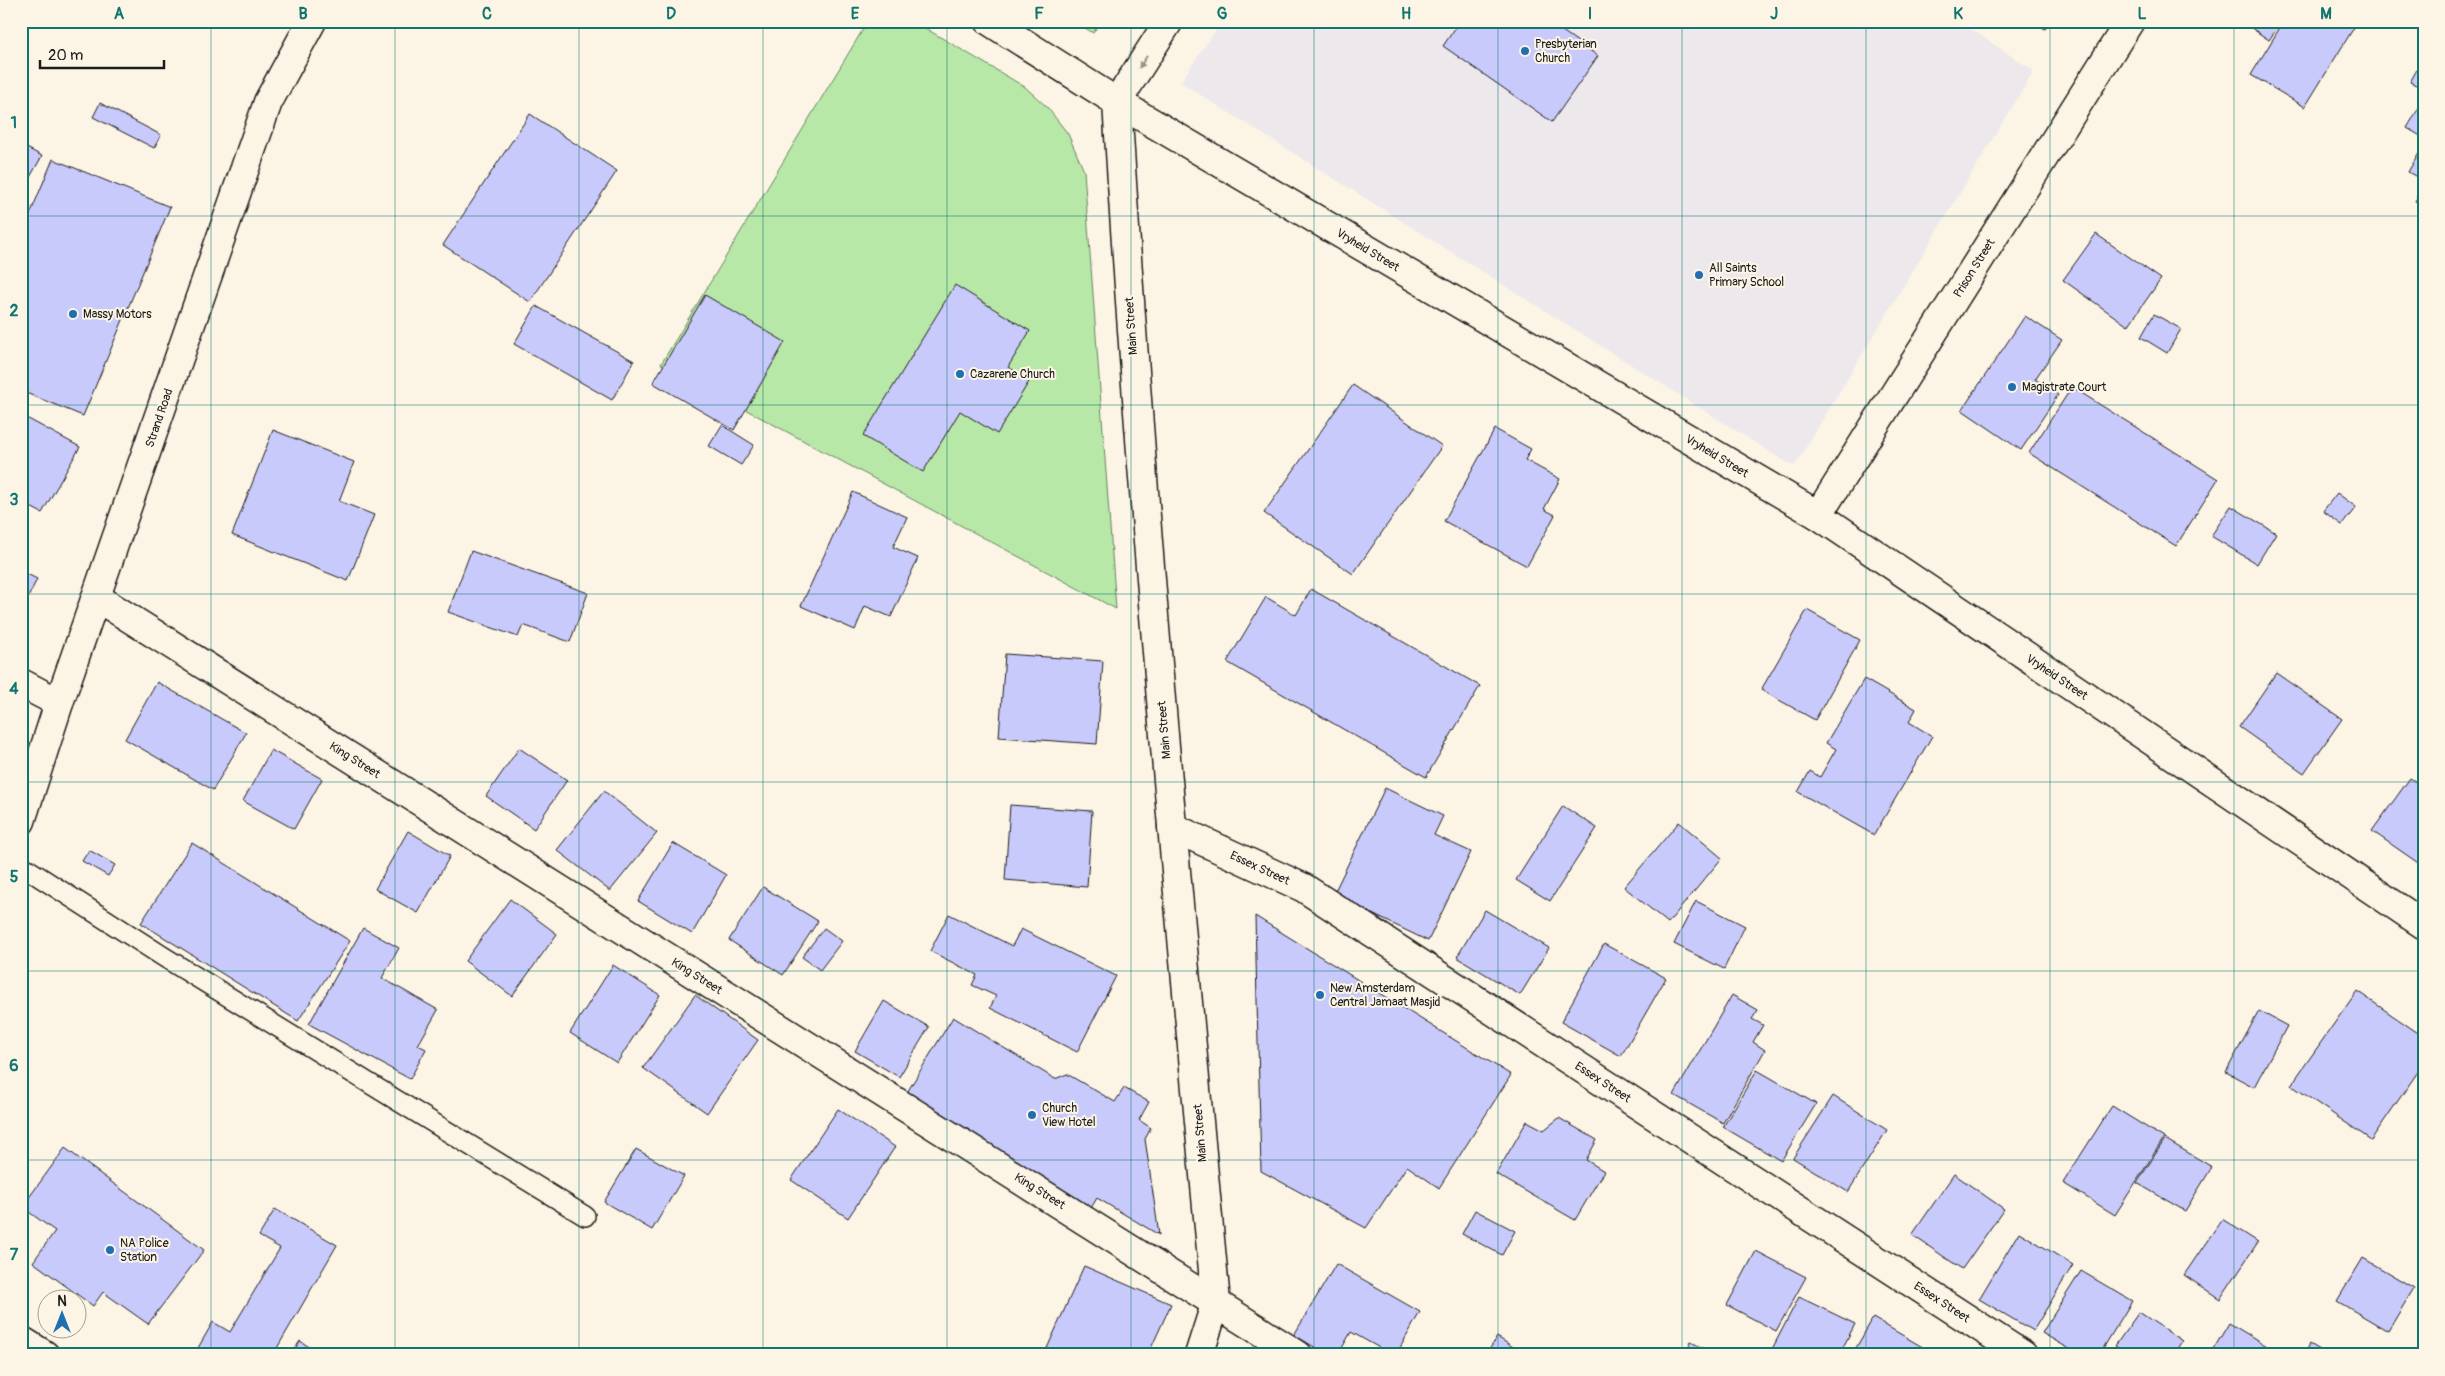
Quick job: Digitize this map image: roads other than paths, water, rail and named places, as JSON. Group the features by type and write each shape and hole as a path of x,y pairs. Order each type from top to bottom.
{"street":[{"name":"Strand Road","path":"21,821 59,703 268,102 312,21"},
{"name":"Vryheid Street","path":"989,21 1117,102 1818,515 2424,925"},
{"path":"1117,102 1169,21"},
{"name":"Prison Street","path":"1818,515 2130,21"},
{"name":"Main Street","path":"1117,102 1130,318 1172,827 1216,1302 1199,1355"},
{"name":"King Street","path":"96,597 1298,1355"},
{"path":"21,683 59,703"},
{"name":"Essex Street","path":"1172,827 1304,888 2023,1355"},
{"path":"21,1340 45,1355"}],"lane":[{"path":"21,865 164,957 585,1216"}],"place":[{"name":"Presbyterian Church","path":"1525,51"},
{"name":"All Saints Primary School","path":"1699,275"},
{"name":"Massy Motors","path":"73,314"},
{"name":"Cazarene Church","path":"960,374"},
{"name":"Magistrate Court","path":"2012,387"},
{"name":"New Amsterdam Central Jamaat Masjid","path":"1320,995"},
{"name":"Church View Hotel","path":"1032,1115"},
{"name":"NA Police Station","path":"110,1250"}]}
